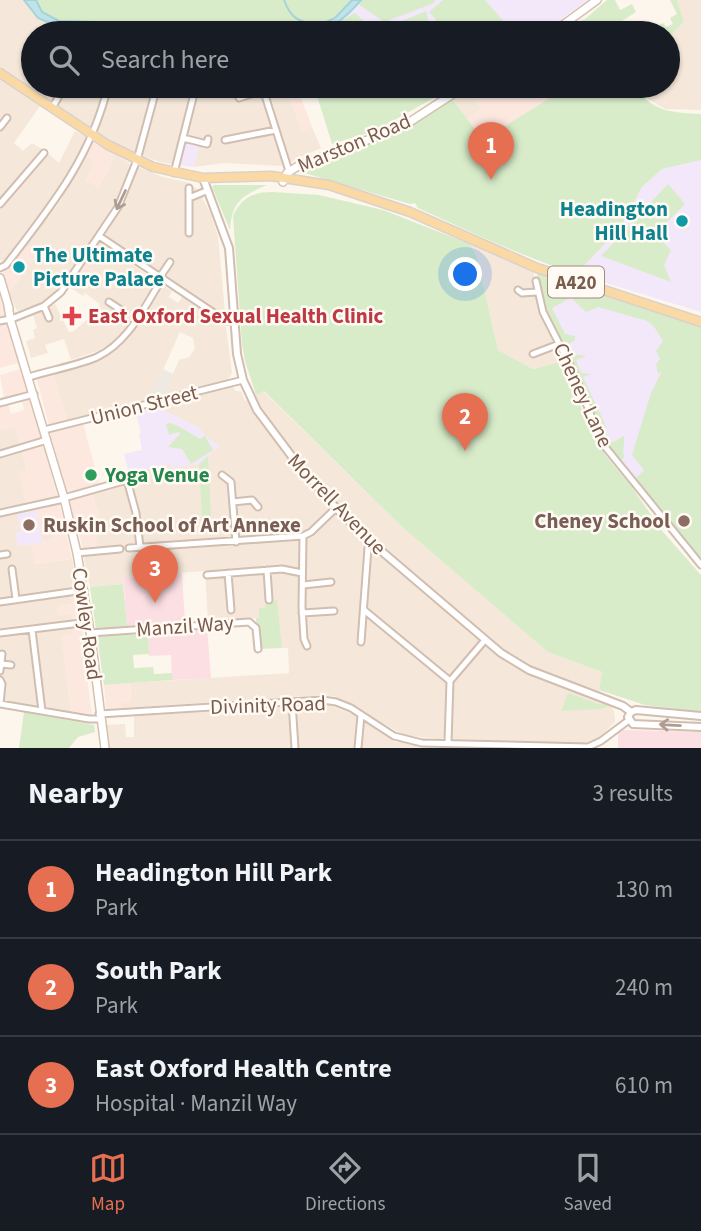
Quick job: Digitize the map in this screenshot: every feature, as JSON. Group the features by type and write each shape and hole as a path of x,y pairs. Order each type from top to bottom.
{"main road":[{"path":"568,21 597,0"},
{"name":"A420","path":"0,74 21,88"},
{"name":"A420","path":"37,98 137,160 174,173 203,178 286,177 328,185 410,212 537,268 701,322"},
{"name":"Marston Road","path":"286,177 301,164 402,127 447,98"},
{"name":"Cowley Road","path":"0,278 77,553 89,622 104,748"}],"street":[{"path":"52,108 58,98"},
{"path":"0,268 6,265 58,198 89,145 104,98"},
{"path":"0,321 44,306 61,292 121,203 137,160 154,98"},
{"path":"174,173 194,98"},
{"path":"266,98 286,177"},
{"path":"0,127 7,118"},
{"path":"225,139 276,130"},
{"path":"183,138 207,144 208,139"},
{"path":"0,204 44,153"},
{"name":"Morrell Avenue","path":"203,178 229,248 237,354 243,380 264,421 293,458 336,508 372,543 485,640 522,666 624,706 631,712"},
{"path":"188,233 190,188"},
{"path":"189,198 206,191"},
{"path":"99,236 226,321 235,321"},
{"path":"29,377 100,355 118,342 130,316 161,278 170,262"},
{"name":"Cheney Lane","path":"536,281 536,292 543,312 602,443 701,565"},
{"path":"518,290 522,293 536,292"},
{"path":"108,302 130,316"},
{"path":"44,306 49,318"},
{"path":"533,354 559,344"},
{"name":"Union Street","path":"44,430 243,380"},
{"path":"0,403 34,394"},
{"path":"0,454 47,440"},
{"path":"222,475 230,482 236,542"},
{"path":"0,513 64,499 127,480 136,513 140,547"},
{"path":"233,502 252,500 258,507"},
{"path":"129,548 303,536 311,533 336,508"},
{"path":"303,536 302,613 307,646"},
{"path":"361,642 368,548 372,543"},
{"path":"77,553 120,549"},
{"path":"12,569 16,599"},
{"path":"207,575 282,569 302,573"},
{"path":"267,570 269,600"},
{"path":"228,573 231,610"},
{"path":"303,584 331,582"},
{"path":"0,602 84,590"},
{"path":"364,610 450,681"},
{"path":"302,613 334,611"},
{"path":"0,634 89,622"},
{"name":"Manzil Way","path":"90,633 249,622 256,628 258,649"},
{"path":"32,630 42,711"},
{"path":"448,742 450,681 485,640"},
{"path":"0,671 2,654"},
{"path":"1,664 11,665"},
{"path":"0,704 1,682 12,685"},
{"name":"Divinity Road","path":"0,704 89,719 313,700 336,702 400,738 422,743 572,747 596,744 629,720"},
{"path":"292,702 295,748"},
{"path":"701,716 636,710 631,712 629,720 633,724 701,727"},
{"path":"639,723 643,718 640,712"},
{"path":"358,748 361,715"}],"shaded area":[{"path":"0,0 24,0 38,18 45,21 21,21 21,81 0,67"},
{"path":"286,0 588,0 558,21 305,21"},
{"path":"677,0 701,0 701,110 665,109 648,98 680,98 680,26 684,22"},
{"path":"0,77 21,92 21,98 29,98 40,106 14,143 23,151 32,143 59,163 75,131 87,137 55,196 3,262 0,260"},
{"path":"47,98 289,98 302,130 312,127 321,148 282,166 224,163 194,167 159,162 118,145"},
{"path":"290,98 301,98 312,127 302,131"},
{"path":"474,98 482,108 467,119 452,99"},
{"path":"474,98 550,98 483,141 467,119 482,108"},
{"path":"184,140 200,145 194,167 178,163"},
{"path":"92,142 116,155 99,187 86,180 94,166 91,164 93,160 85,156"},
{"path":"85,154 97,161 86,180 99,187 116,155 129,163 115,203 57,291 42,303 17,311 9,292 38,254 27,245 61,200"},
{"path":"701,160 701,312 576,274 620,228 642,187 662,169"},
{"path":"138,167 186,182 197,189 210,212 218,236 225,312 222,315 104,235 121,210"},
{"path":"100,242 156,281 123,332 112,343 71,360 64,339 45,345 48,353 31,358 26,341 35,338 33,330 37,328 33,315 55,304 69,332 89,318 100,304 85,293 83,296 69,287"},
{"path":"470,244 532,270 540,309 564,361 533,369 498,350 477,257"},
{"path":"27,245 38,254 9,292 3,273"},
{"path":"85,264 116,280 109,290 80,270"},
{"path":"537,275 701,324 701,561 620,463 598,428"},
{"path":"164,286 172,291 169,297 178,303 182,297 226,327 232,373 228,380 167,394 166,390 179,360 189,357 195,349 193,338 180,332 146,402 67,420 53,374 95,361 116,350 133,332"},
{"path":"0,295 28,391 4,398 0,375 20,369 18,363 0,368"},
{"path":"163,369 173,374 166,390 169,395 146,402"},
{"path":"53,374 67,420 49,425 37,380"},
{"path":"232,386 236,391 241,391 245,401 263,391 400,525 548,652 602,672 599,690 614,711 615,722 598,739 581,743 453,739 450,736 440,739 404,735 336,697 326,695 121,708 120,702 131,701 130,683 289,673 288,648 282,648 276,600 265,602 265,608 259,618 208,623 205,571 123,577 123,584 90,587 83,554 97,552 95,533 103,531 91,488 130,478 129,474 219,446 167,412 164,403"},
{"path":"30,398 72,559 34,564 31,545 43,544 43,541 54,538 52,528 40,530 36,510 26,504 19,472 27,469 15,427 1,430 0,427 0,407 8,404 11,414 24,410 22,400"},
{"path":"164,403 167,412 200,428 204,435 219,446 199,464 172,468 170,464 129,474 124,454 142,450 135,410"},
{"path":"83,423 100,486 91,489 103,531 95,533 98,547 83,549 50,432"},
{"path":"15,426 27,470 19,473 36,510 40,530 52,528 55,539 43,541 34,564 72,559 79,595 70,596 72,604 58,606 59,615 72,613 74,633 62,637 71,713 0,700 0,427 1,430"},
{"name":"Ruskin School of Art Annexe","path":"36,510 43,543 18,546 15,533 21,532 17,514"},
{"path":"182,573 185,623 127,627 123,577"},
{"path":"79,595 82,620 73,621 71,613 59,615 58,606 72,604 70,596"},
{"path":"82,627 92,716 71,713 64,655 62,637 73,633 73,628"},
{"path":"207,627 211,678 172,680 171,655 149,656 148,631"},
{"path":"130,683 131,702 121,702 121,708 106,709 104,685"},
{"path":"329,705 355,715 395,742 520,748 109,748 106,725 125,724 126,737 134,737 134,716"},
{"path":"618,732 701,732 701,748 618,748"}],"green space":[{"path":"36,0 353,1 328,21 59,21 41,12"},
{"path":"361,0 436,0 432,4 387,21 358,4"},
{"path":"443,0 485,0 503,21 437,21 429,12"},
{"path":"607,0 615,0 620,10 632,4 636,12 622,21 581,21"},
{"path":"670,0 677,0 684,22 680,26 680,21 672,21 670,18 677,14"},
{"path":"426,11 428,21 402,21"},
{"path":"355,13 364,21 341,21"},
{"path":"318,98 434,98 375,131 332,144"},
{"path":"550,98 645,98 662,109 701,114 701,160 662,169 642,187 620,228 576,274 477,235 418,208 415,203 410,204 301,172 299,169 400,133 452,99 483,140"},
{"path":"668,184 685,204 655,234 671,250 664,265 671,282 601,256"},
{"path":"267,185 240,201 233,212 230,230 212,187"},
{"path":"272,192 319,195 383,210 470,244 477,257 498,350 533,369 564,361 584,415 606,456 663,532 701,575 701,712 645,705 599,690 602,672 548,652 400,525 264,391 256,395 242,344 233,216 248,197"},
{"path":"540,273 701,324 701,561 634,480 644,470 632,455 651,393 662,371 658,374 656,364 660,359 656,351 663,341 647,321 598,307 586,312 571,298 552,308 565,334 575,336 575,340 569,344 572,352 586,356 576,360 581,373 591,374 583,377 604,422 609,441 613,442 624,436 624,457 620,463 609,451 551,326 539,289 537,275"},
{"path":"170,423 200,439 205,436 213,450 191,464 182,449 168,447 180,434 178,432 169,435 166,424"},
{"path":"208,456 211,516 202,517 199,464"},
{"path":"123,584 128,635 148,634 149,654 133,655 134,668 153,667 154,674 172,673 172,680 104,685 90,587"},
{"path":"277,600 282,648 258,649 256,618 259,618 259,608 265,608 265,602"},
{"path":"568,693 609,706 601,709 561,711"},
{"path":"24,712 94,725 95,732 78,737 69,748 19,748"}],"water":[{"path":"24,0 36,0 42,12 59,21 38,18"},
{"path":"352,0 361,0 339,21 328,21 335,18"}],"waterway":[{"path":"284,0 294,17 302,21"}],"place":[{"name":"Headington Hill Park","path":"491,180"},
{"name":"Headington Hill Hall","path":"682,221"},
{"name":"The Ultimate Picture Palace","path":"19,267"},
{"name":"East Oxford Sexual Health Clinic","path":"72,316"},
{"name":"South Park","path":"465,451"},
{"name":"Yoga Venue","path":"91,475"},
{"name":"Cheney School","path":"684,521"},
{"name":"Ruskin School of Art Annexe","path":"29,525"},
{"name":"East Oxford Health Centre","path":"155,603"}]}
